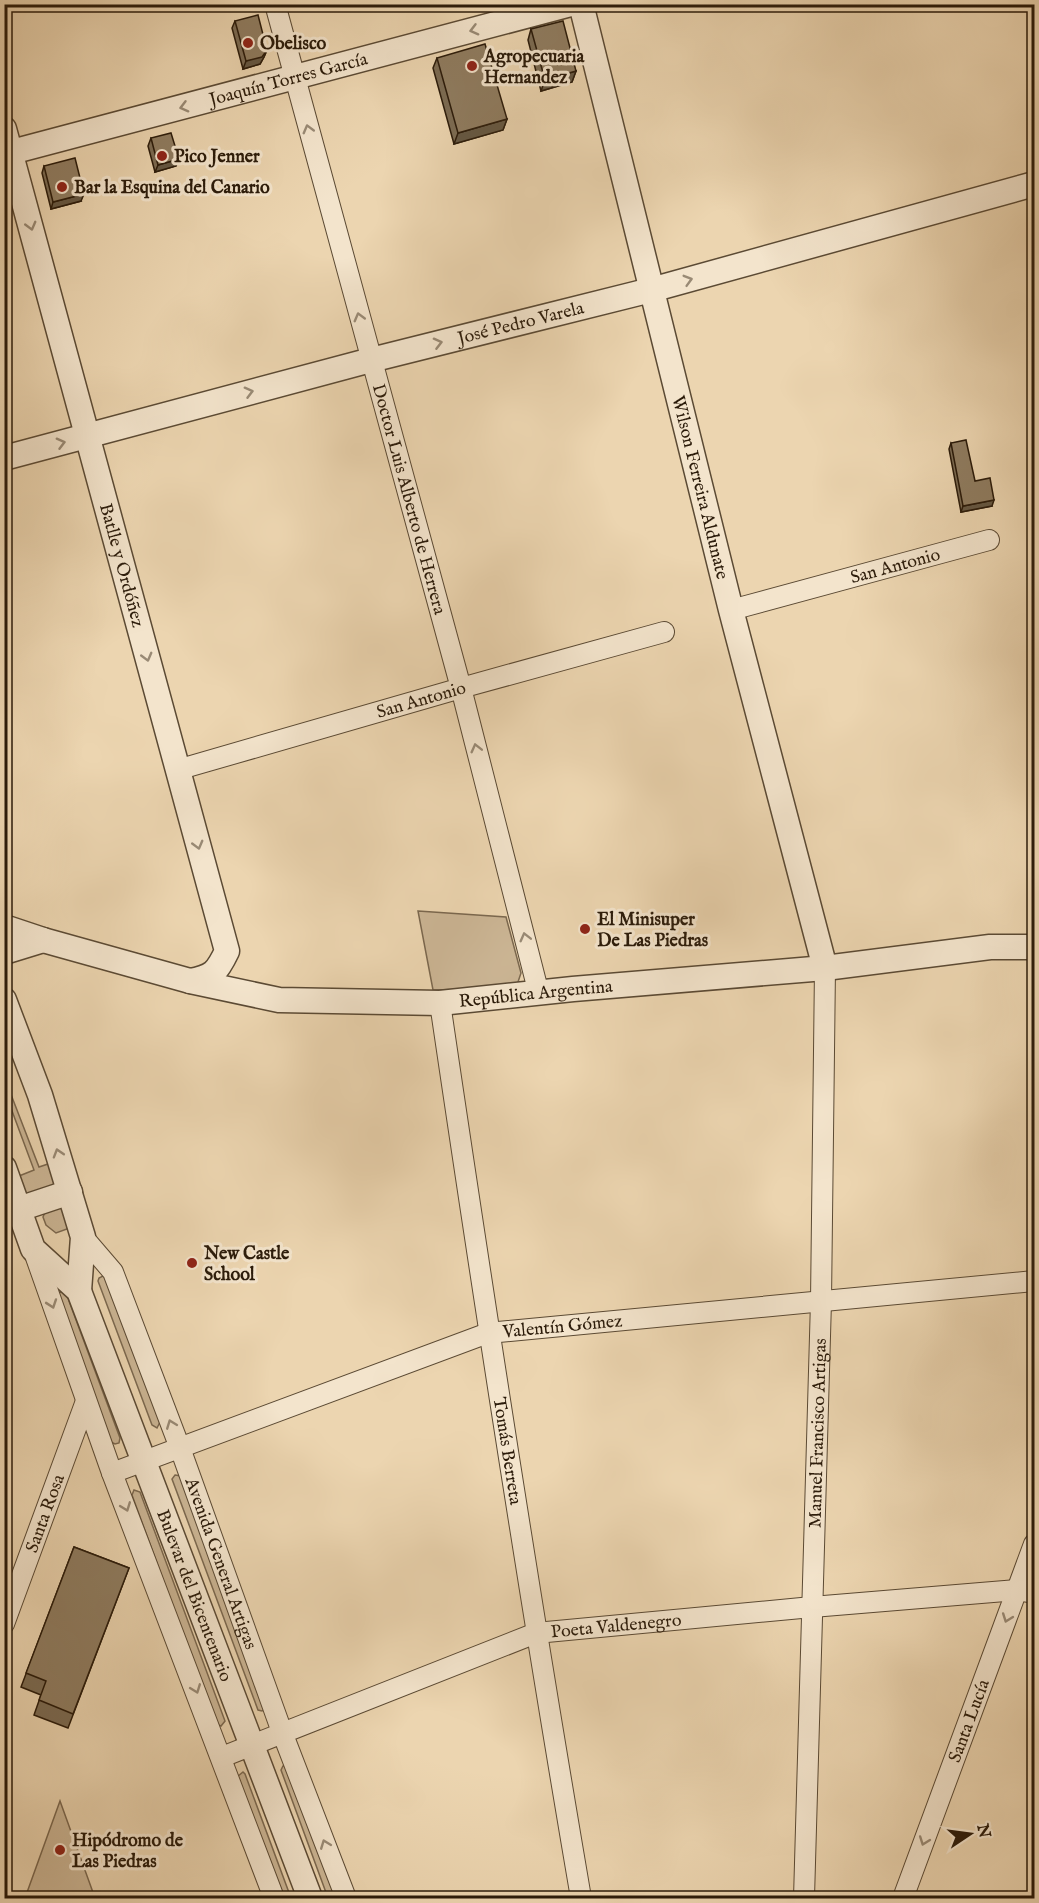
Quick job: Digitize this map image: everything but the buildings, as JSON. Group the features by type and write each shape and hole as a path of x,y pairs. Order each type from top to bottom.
{"street":[{"name":"Doctor Luis Alberto de Herrera","path":"275,4 461,688 539,994"},
{"name":"Joaquín Torres García","path":"8,153 571,4"},
{"name":"Wilson Ferreira Aldunate","path":"581,4 731,610 825,968"},
{"name":"Batlle y Ordóñez","path":"4,129 8,153 88,436 227,951 252,994"},
{"name":"José Pedro Varela","path":"4,458 371,360 651,290 1035,184"},
{"name":"San Antonio","path":"731,610 989,540"},
{"name":"San Antonio","path":"177,770 664,632"},
{"name":"República Argentina","path":"4,927 190,981 279,1000 440,1003 825,968 990,947 1035,947"},
{"path":"4,952 43,940"},
{"path":"190,981 204,979 213,974 227,951"},
{"name":"Manuel Francisco Artigas","path":"804,1899 821,1301 825,968"},
{"name":"Bulevar del Bicentenario","path":"4,1000 40,1095 83,1237 79,1291 310,1899"},
{"name":"Tomás Berreta","path":"440,1003 488,1333 581,1899"},
{"name":"Bulevar del Bicentenario","path":"4,1168 33,1249 79,1291"},
{"path":"20,1209 70,1192"},
{"name":"Avenida General Artigas","path":"83,1237 113,1272 180,1448 282,1732 346,1899"},
{"path":"33,1249 112,1473 222,1757 274,1899"},
{"name":"Valentín Gómez","path":"112,1473 488,1333 1035,1281"},
{"name":"Santa Rosa","path":"4,1624 86,1401"},
{"name":"Santa Lucía","path":"903,1899 1026,1592 1035,1544"},
{"name":"Poeta Valdenegro","path":"222,1757 536,1633 812,1607 1026,1592"}],"shaded area":[{"path":"418,911 506,917 521,973 517,985 507,988 433,990"},
{"path":"5,1079 39,1167 51,1163 62,1182 25,1198 19,1176 34,1170 5,1092"},
{"path":"62,1207 68,1216 67,1229 56,1233 46,1225 43,1217 45,1212"},
{"path":"105,1275 160,1422 157,1428 152,1425 98,1281"},
{"path":"58,1293 66,1293 120,1438 119,1443 111,1442"},
{"path":"175,1475 181,1476 265,1709 262,1711 258,1710 172,1479"},
{"path":"134,1490 140,1492 225,1721 221,1726 216,1724 132,1495"},
{"path":"283,1766 286,1766 337,1898 328,1898 281,1770"},
{"path":"243,1772 291,1898 282,1898 237,1777"},
{"name":"Hipódromo de Las Piedras","path":"60,1801 95,1898 25,1898"}],"place":[{"name":"Obelisco","path":"248,43"},
{"name":"Agropecuaria Hernandez","path":"472,66"},
{"name":"Pico Jenner","path":"162,156"},
{"name":"Bar la Esquina del Canario","path":"62,187"},
{"name":"El Minisuper De Las Piedras","path":"585,929"},
{"name":"New Castle School","path":"192,1263"},
{"name":"Hipódromo de Las Piedras","path":"60,1850"}]}
